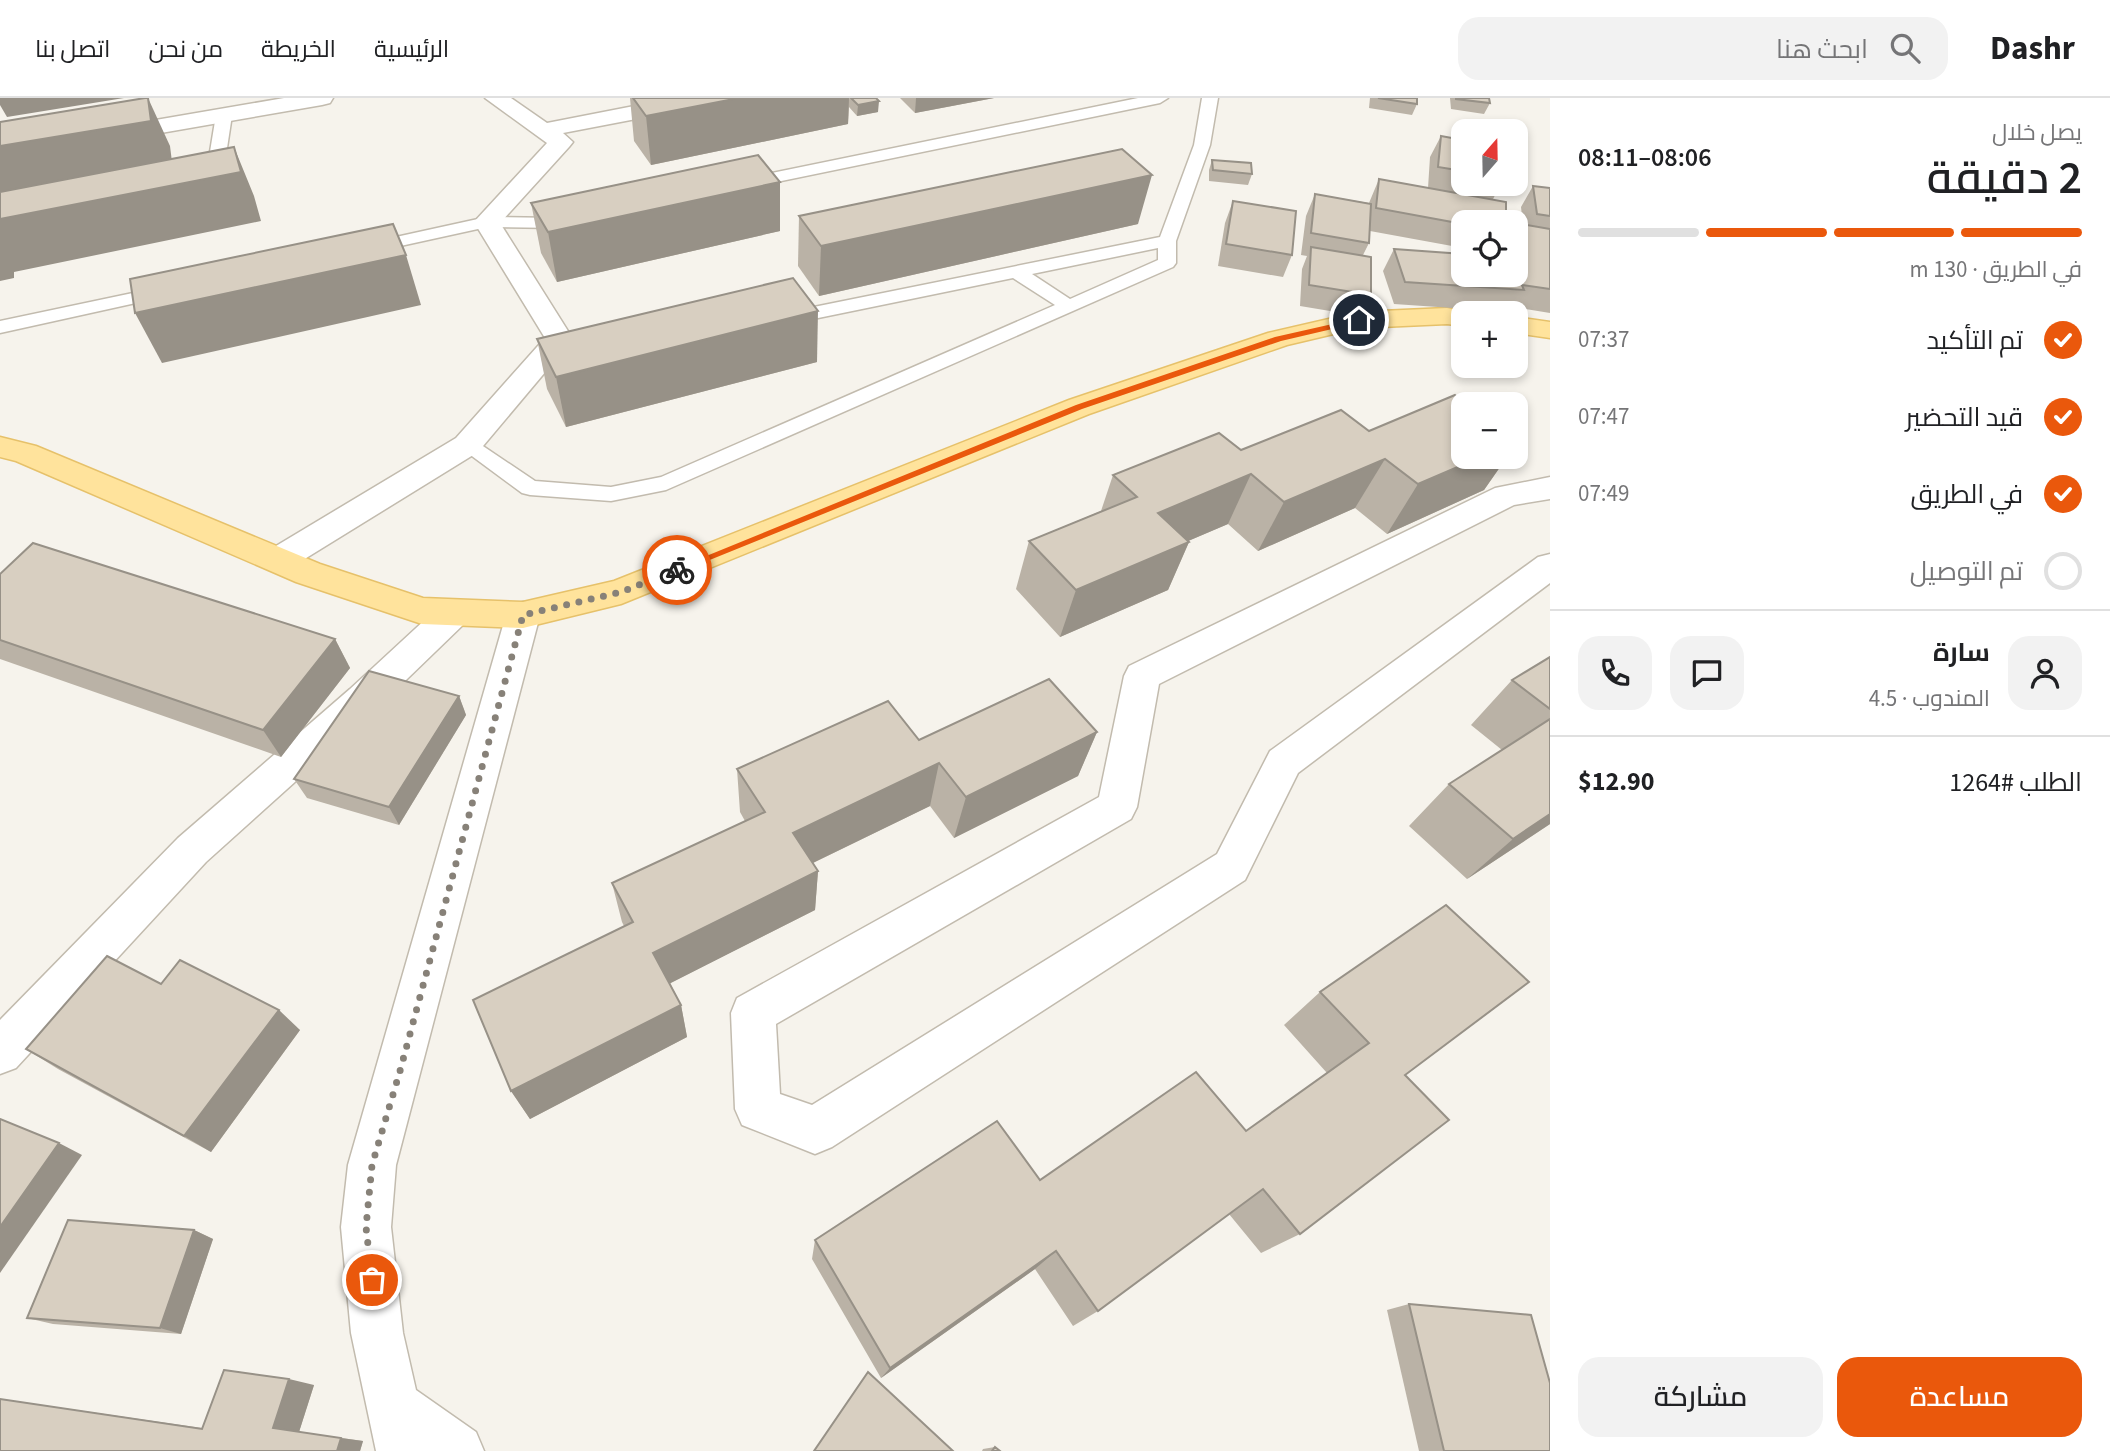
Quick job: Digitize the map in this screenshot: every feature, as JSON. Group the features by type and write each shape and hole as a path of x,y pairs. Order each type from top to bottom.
{"main road":[{"path":"0,447 25,453 278,560 422,611 523,615 621,592 1079,407 1278,339 1359,320 1451,316"},
{"path":"1528,327 1550,330"}],"street":[{"path":"92,138 322,98"},
{"path":"278,560 467,445 546,367 559,339 487,222 561,142 496,98"},
{"path":"544,130 709,98"},
{"path":"1550,488 1506,496 1142,676 1117,807 753,1013 758,1109 815,1130 1231,867 1284,762 1550,566"},
{"path":"0,1052 192,850 363,699 453,614"},
{"path":"457,1451 398,1428 377,1333 366,1227 372,1165 400,1071 523,615"}],"lane":[{"path":"722,189 1160,98"},
{"path":"467,445 530,488 611,494 666,483 1167,262 1167,241 1202,145 1210,98"},
{"path":"176,175 216,168 224,115"},
{"path":"352,251 487,222 558,223 585,217"},
{"path":"761,323 1167,241"},
{"path":"1017,272 1068,306"},
{"path":"0,327 190,286"}],"building":[{"path":"148,98 151,121 0,146 0,122"},
{"path":"633,98 739,98 646,116"},
{"path":"851,98 876,98 879,101 858,105"},
{"path":"1378,98 1417,98 1417,104"},
{"path":"1489,98 1490,103 1456,99"},
{"path":"1441,136 1451,138 1451,169 1438,167"},
{"path":"234,147 241,172 0,219 0,192"},
{"path":"1122,149 1152,175 821,246 799,216"},
{"path":"758,155 780,182 548,232 531,203"},
{"path":"1212,160 1251,163 1252,174 1213,170"},
{"path":"1379,179 1451,192 1451,196 1473,196 1506,202 1506,210 1451,210 1451,222 1376,208"},
{"path":"1533,186 1550,188 1550,216 1537,214"},
{"path":"1315,194 1371,204 1369,243 1311,233"},
{"path":"1233,201 1296,211 1292,255 1226,244"},
{"path":"393,224 406,255 135,313 130,279"},
{"path":"1528,225 1550,229 1550,289 1528,286"},
{"path":"1311,247 1371,257 1371,295 1309,285"},
{"path":"1394,249 1451,253 1451,285 1405,282"},
{"path":"793,278 818,311 556,377 537,339"},
{"path":"1479,287 1523,287 1524,290"},
{"path":"1451,397 1453,469 1418,484 1385,459 1284,502 1251,474 1158,513 1189,542 1076,590 1029,541 1137,497 1113,475 1219,433 1241,450 1341,410 1369,431"},
{"path":"33,543 335,639 263,730 0,640 0,574"},
{"path":"1550,657 1550,709 1512,680"},
{"path":"369,671 459,696 389,807 294,779"},
{"path":"1049,679 1097,732 966,797 939,763 793,833 818,871 653,953 681,1005 511,1091 473,1000 633,922 612,883 765,812 737,769 888,701 919,740"},
{"path":"1550,719 1550,814 1513,839 1449,784"},
{"path":"1446,905 1529,982 1405,1075 1449,1120 1300,1234 1263,1189 1098,1311 1056,1251 890,1368 815,1240 997,1121 1040,1180 1196,1072 1246,1131 1369,1043 1320,992"},
{"path":"107,956 161,984 180,960 279,1010 184,1136 26,1049"},
{"path":"0,1119 59,1143 0,1227"},
{"path":"68,1220 194,1230 160,1328 27,1318"},
{"path":"1409,1304 1531,1315 1550,1383 1550,1451 1444,1451"},
{"path":"224,1370 289,1379 273,1428 341,1438 337,1451 0,1451 0,1399 202,1429"},
{"path":"868,1372 953,1451 814,1451"}],"way so far":[{"path":"372,1280 366,1227 372,1165 400,1071 523,615 621,592 677,570"}],"route":[{"path":"677,570 1079,407 1278,339 1359,320"}]}
